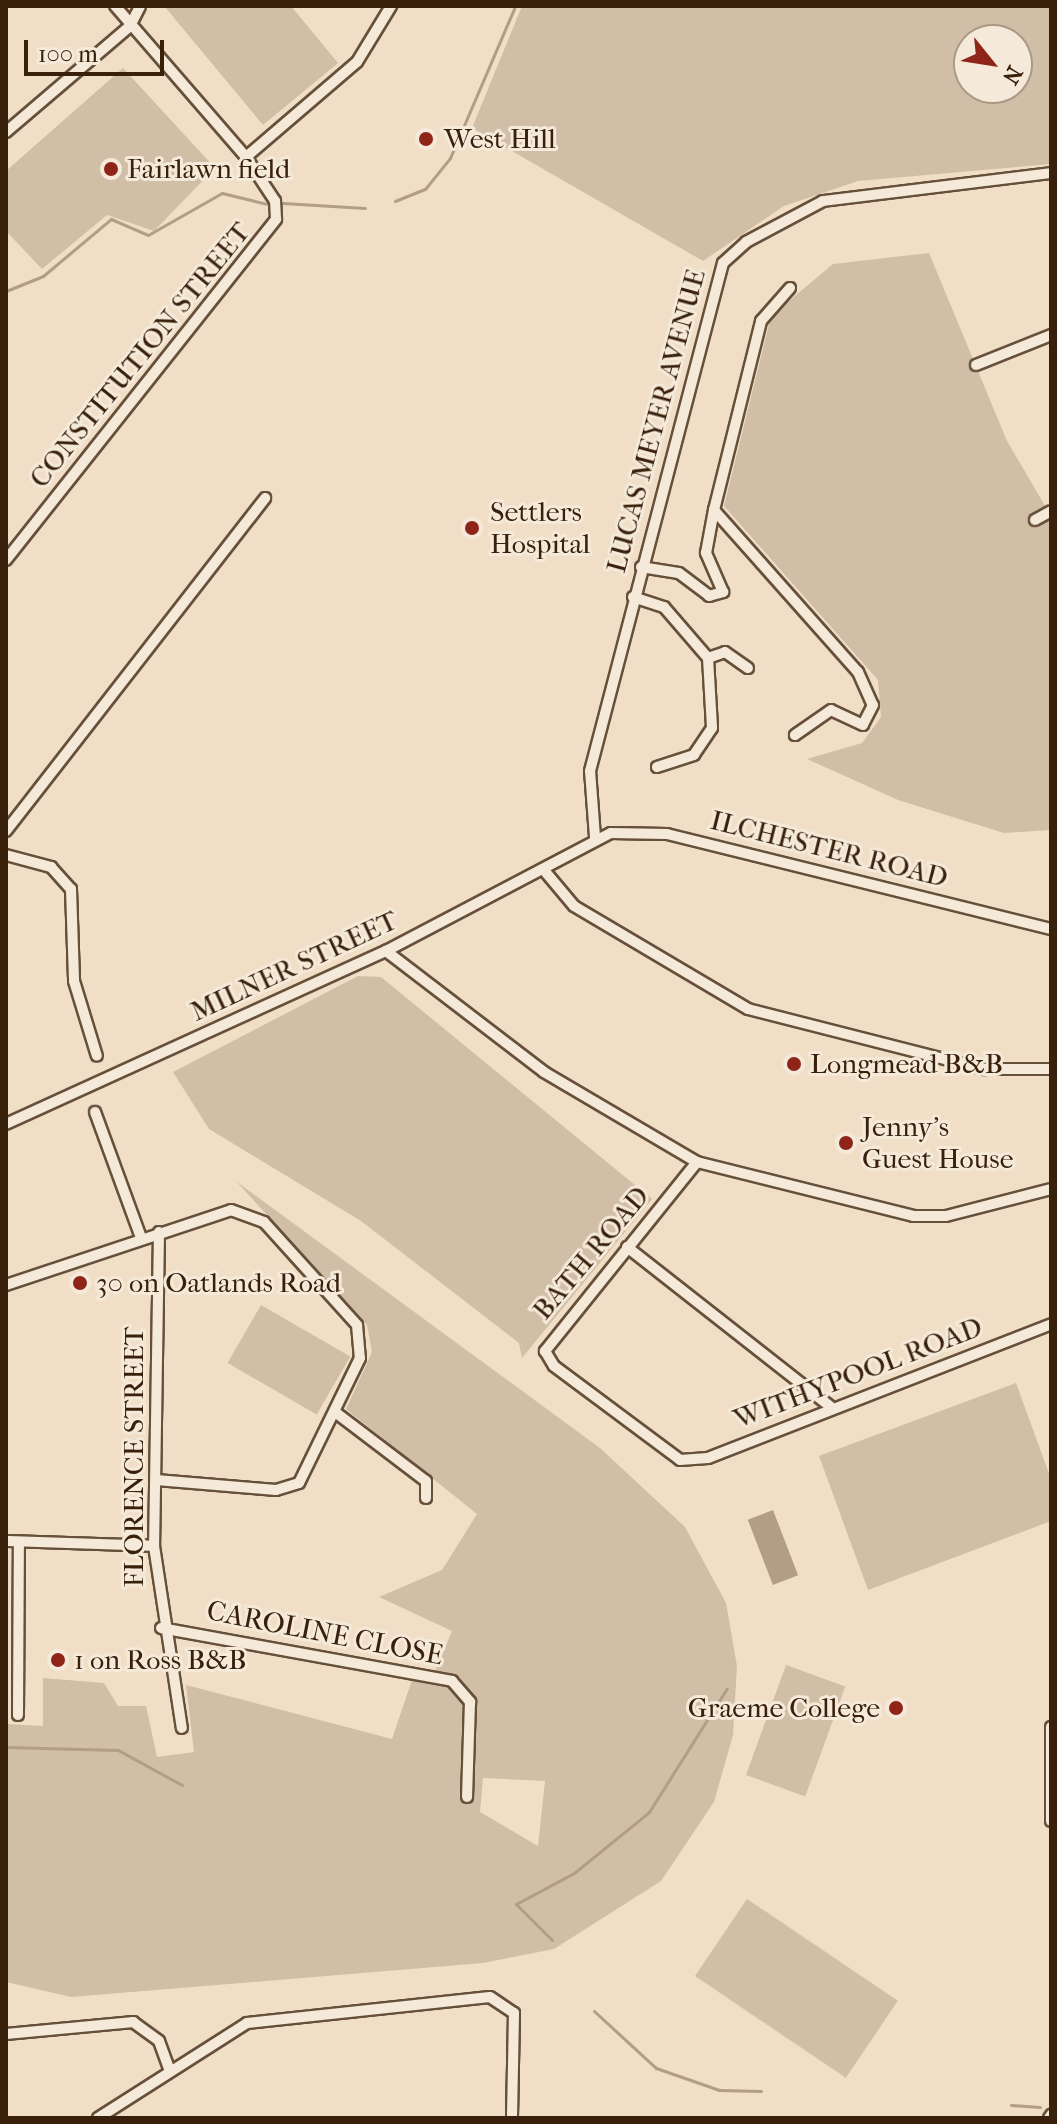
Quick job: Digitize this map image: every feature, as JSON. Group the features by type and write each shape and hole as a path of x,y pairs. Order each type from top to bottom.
{"street":[{"path":"115,6 246,157 357,62 391,6"},
{"path":"6,132 130,26 140,6"},
{"name":"CONSTITUTION STREET","path":"6,560 259,247 276,215 267,186 246,157"},
{"name":"LUCAS MEYER AVENUE","path":"595,837 588,780 709,299 731,254 823,201 1051,173"},
{"path":"641,567 670,570 702,593 721,596 706,553 714,510 761,321 790,288"},
{"path":"976,365 1051,335"},
{"path":"6,831 265,498"},
{"path":"714,510 858,672 873,705 863,725 831,710 795,735"},
{"path":"1035,520 1051,511"},
{"path":"633,597 664,607 708,658 712,728 694,755 657,767"},
{"path":"708,658 725,652 748,668"},
{"name":"ILCHESTER ROAD","path":"595,837 667,834 1051,929"},
{"name":"MILNER STREET","path":"6,1124 386,951 543,869 595,837"},
{"path":"6,855 51,867 71,889 74,981 97,1056"},
{"path":"543,869 567,900 616,933 765,1016 984,1069 1051,1069"},
{"path":"386,951 544,1072 697,1162 913,1216 946,1216 1051,1189"},
{"path":"95,1112 141,1238"},
{"name":"BATH ROAD","path":"680,1460 547,1358 548,1341 697,1162"},
{"path":"6,1285 231,1210 264,1222 357,1325 360,1358 335,1412 290,1491 156,1480"},
{"name":"FLORENCE STREET","path":"159,1232 154,1546 161,1628 182,1728"},
{"path":"627,1247 830,1406"},
{"name":"WITHYPOOL ROAD","path":"680,1460 708,1458 830,1406 1051,1324"},
{"path":"335,1412 426,1481 426,1498"},
{"path":"6,1541 154,1546"},
{"path":"18,1715 19,1542"},
{"name":"CAROLINE CLOSE","path":"161,1628 452,1681 470,1702 467,1797"},
{"path":"1051,1727 1051,1821"},
{"path":"98,2118 169,2068 269,2016 490,1997 514,2013 512,2118"},
{"path":"6,2034 133,2022 159,2041 169,2068"}],"shaded area":[{"path":"291,6 338,63 263,125 165,7"},
{"path":"522,6 1051,6 1051,164 858,181 784,206 703,261 472,128"},
{"name":"Fairlawn field","path":"123,68 215,168 154,231 107,215 42,269 6,231 6,171"},
{"path":"929,253 1007,441 1051,516 1051,830 1004,833 898,800 807,759 862,743 881,717 878,680 724,506 771,316 833,264"},
{"path":"358,976 381,977 652,1199 522,1358 519,1343 361,1221 209,1129 173,1072"},
{"path":"237,1182 600,1448 685,1527 726,1603 737,1666 733,1735 714,1802 661,1881 554,1949 483,1963 71,1997 6,1982 6,1724 43,1726 43,1678 104,1683 118,1706 146,1706 157,1757 194,1752 186,1685 392,1739 412,1680 430,1684 452,1631 379,1597 442,1570 477,1514 346,1409 372,1352 367,1325","holes":["483,1778 545,1781 538,1846 480,1812"]},
{"path":"261,1305 350,1356 317,1415 227,1363"},
{"path":"1016,1383 1051,1479 1051,1521 868,1590 819,1456"},
{"path":"773,1510 798,1575 773,1585 748,1520"},
{"path":"786,1665 845,1687 805,1796 746,1775"},
{"path":"747,1899 898,2001 846,2078 695,1976"}],"waterway":[{"path":"395,201 425,189 450,158 515,6"},
{"path":"6,291 43,276 111,219 148,235 222,193 267,204"},
{"path":"283,203 365,208"},
{"path":"552,1940 516,1904 574,1873 649,1812 727,1688"},
{"path":"6,1747 118,1750 182,1785"},
{"path":"594,2011 656,2068 719,2090 761,2091"},
{"path":"1011,2105 1040,2107"}],"place":[{"name":"West Hill","path":"426,139"},
{"name":"Fairlawn field","path":"111,169"},
{"name":"Settlers Hospital","path":"472,528"},
{"name":"Longmead B&B","path":"794,1064"},
{"name":"Jenny's Guest House","path":"846,1143"},
{"name":"30 on Oatlands Road","path":"80,1283"},
{"name":"1 on Ross B&B","path":"58,1660"},
{"name":"Graeme College","path":"896,1708"}]}
